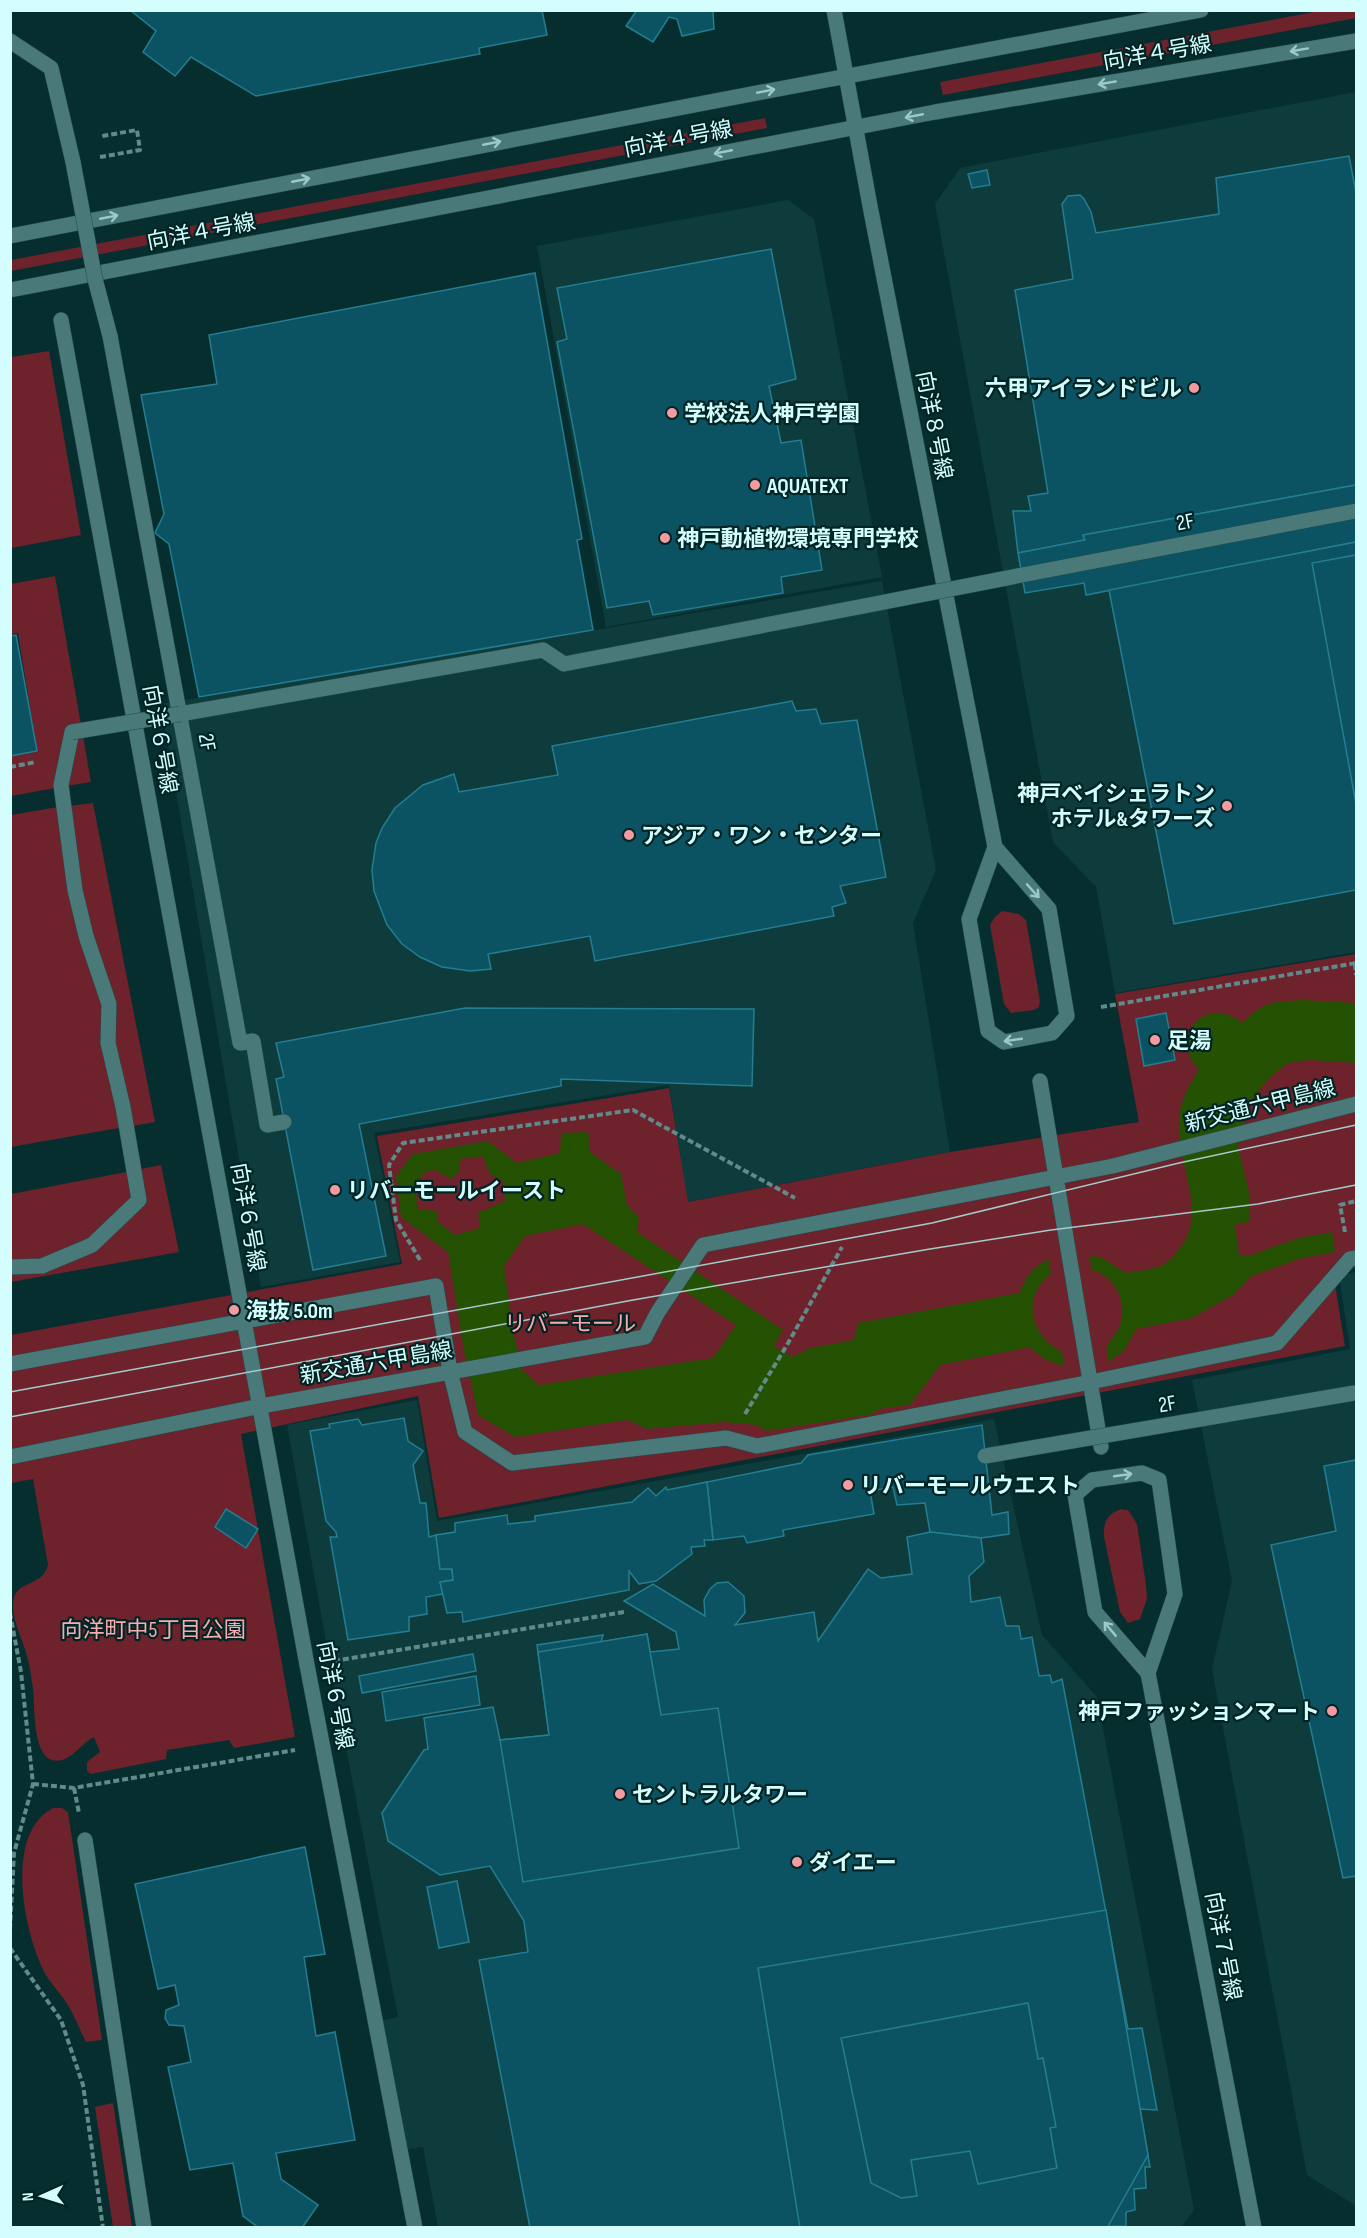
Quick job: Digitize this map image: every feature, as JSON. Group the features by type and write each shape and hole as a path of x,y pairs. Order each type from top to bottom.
{"street":[{"name":"向洋８号線","path":"834,10 995,847"},
{"name":"向洋４号線","path":"10,236 1201,10"},
{"name":"2F","path":"10,40 51,68 73,162 95,279 110,336 240,1043 253,1041 267,1125 284,1122"},
{"name":"向洋４号線","path":"10,290 935,112 1356,41"},
{"name":"向洋６号線","path":"61,320 322,1745 415,2228"},
{"name":"2F","path":"10,1267 42,1266 92,1245 139,1200 123,1107 108,1043 109,1004 86,936 75,890 61,785 72,732 543,650 564,664 1356,511"},
{"path":"995,847 1049,909 1067,1016 1052,1033 1004,1042 988,1031 969,919 995,847"},
{"path":"1040,1081 1101,1447"},
{"name":"新交通六甲島線","path":"10,1456 261,1406 645,1336 658,1312 703,1245 1113,1166 1356,1104"},
{"path":"10,1364 436,1286 456,1370 465,1432 512,1463 726,1438 757,1446 1277,1344 1353,1258"},
{"name":"2F","path":"985,1456 1355,1393"},
{"name":"向洋７号線","path":"1148,1673 1095,1612 1075,1495 1092,1480 1142,1473 1159,1480 1175,1594 1148,1673 1254,2228"},
{"path":"86,1840 144,2228"}],"path":[{"path":"73,162 140,150 137,130 102,136"},
{"path":"1101,1007 1356,963 1356,975"},
{"path":"436,1286 396,1220 389,1165 403,1143 633,1110 802,1202 830,1221"},
{"path":"1353,1258 1340,1205 1356,1201"},
{"path":"743,1417 787,1345 860,1215"},
{"path":"350,1658 624,1612"},
{"path":"10,1613 21,1672 33,1784 14,1853 10,1930"},
{"path":"33,1784 74,1788 322,1745"},
{"path":"10,1948 61,2020 80,2074 104,2228"}],"shaded area":[{"path":"1356,92 1356,952 1115,993 1096,887 1053,842 935,204 960,168"},
{"name":"学校法人神戸学園","path":"788,200 814,219 882,577 606,627 537,246"},
{"path":"882,581 936,870 913,923 950,1152 687,1202 669,1085 374,1133 400,1262 261,1287 161,704"},
{"path":"1303,1000 1356,1003 1356,1063 1310,1060 1286,1064 1267,1080 1251,1101 1246,1111 1238,1146 1249,1192 1250,1222 1235,1224 1239,1255 1251,1255 1299,1238 1332,1232 1335,1252 1302,1258 1251,1276 1233,1295 1192,1318 1136,1329 1124,1351 1108,1362 1107,1347 1118,1330 1122,1309 1121,1300 1114,1284 1108,1278 1091,1270 1090,1256 1102,1258 1126,1273 1161,1266 1170,1260 1179,1249 1188,1235 1192,1219 1192,1203 1179,1136 1183,1100 1199,1069 1190,1057 1187,1044 1189,1033 1195,1023 1204,1016 1216,1013 1229,1015 1242,1023 1257,1010 1270,1004"},
{"path":"588,1132 590,1152 621,1174 627,1205 639,1217 637,1232 783,1330 774,1346 793,1357 810,1348 854,1340 858,1323 1020,1293 1030,1273 1049,1259 1051,1274 1038,1288 1034,1297 1033,1316 1041,1334 1062,1352 1064,1366 1044,1359 1030,1347 940,1365 910,1405 879,1409 873,1414 767,1431 757,1425 724,1422 647,1429 628,1420 515,1437 478,1415 464,1351 448,1252 401,1217 396,1176 413,1154 488,1141 517,1163 560,1153 561,1133","holes":["483,1156 490,1174 503,1181 505,1201 478,1213 480,1228 455,1235 438,1222 437,1211 417,1209 416,1183 427,1171 436,1170 451,1179 460,1171 459,1159","583,1224 736,1325 713,1358 539,1385 522,1370 514,1336 504,1266 525,1236"]},
{"path":"1356,1272 1356,2206 1307,2175 1212,1669 1232,1581 1192,1380 1350,1349 1339,1276"},
{"path":"417,1400 437,1521 994,1419 1042,1635 1097,1697 1194,2210 1181,2227 438,2227 423,2147 406,2150 380,2021 398,2017 332,1675 287,1425"}],"green space":[{"path":"1325,10 1356,11 1356,18 943,95 940,82"},
{"path":"765,118 767,128 11,271 11,260"},
{"path":"49,351 81,535 11,548 11,357"},
{"path":"55,576 91,782 66,786 69,806 93,803 155,1122 132,1126 141,1169 161,1165 179,1252 11,1282 11,1194 132,1171 124,1127 11,1147 11,815 58,807 55,788 11,796 11,756 37,751 18,633 11,634 11,584"},
{"path":"1002,911 1019,914 1026,920 1040,1001 1039,1007 1034,1010 1011,1013 1004,1004 990,925"},
{"name":"リバーモール","path":"1356,954 1356,1267 1333,1272 1345,1346 439,1518 418,1396 241,1434 295,1737 234,1748 229,1740 167,1750 166,1759 91,1774 87,1771 87,1762 100,1752 94,1737 64,1760 52,1760 41,1749 36,1728 30,1668 15,1620 13,1605 17,1592 41,1577 48,1565 33,1479 11,1483 11,1335 402,1264 377,1136 669,1088 688,1202 950,1152 1139,1122 1115,994"},
{"path":"1121,1509 1128,1510 1137,1524 1147,1599 1140,1619 1128,1623 1120,1612 1104,1537 1107,1520"},
{"path":"53,1808 62,1808 68,1812 102,2040 86,2042 68,2005 46,1975 31,1936 25,1911 22,1886 23,1862 28,1839 37,1821"},
{"path":"113,2103 132,2227 113,2227 95,2107"}],"building":[{"path":"130,10 542,10 547,35 479,48 480,54 256,96 191,57 175,76 143,52 156,31"},
{"path":"637,10 715,10 713,13 714,29 682,36 677,19 669,17 653,42 626,26"},
{"name":"六甲アイランドビル","path":"1349,156 1356,193 1356,485 1083,535 1085,540 1018,553 1013,511 1031,511 1028,496 1048,493 1015,290 1073,279 1062,204 1068,196 1080,195 1084,199 1091,212 1096,233 1219,214 1216,178"},
{"path":"987,170 990,185 972,188 968,174"},
{"name":"学校法人神戸学園","path":"771,249 796,379 769,386 781,443 801,440 822,570 781,577 783,593 653,615 649,601 607,608 557,342 567,339 557,288"},
{"path":"535,273 582,539 577,540 593,630 199,697 169,544 155,533 164,514 141,395 217,384 209,335"},
{"path":"1356,485 1356,542 1086,595 1084,583 1025,593 1018,553 1085,540 1083,535"},
{"path":"1356,542 1356,890 1174,924 1109,590"},
{"path":"1356,555 1356,804 1312,563"},
{"path":"16,635 37,751 10,756 10,636"},
{"name":"アジア・ワン・センター","path":"792,701 796,711 816,709 821,724 857,720 886,877 840,886 846,903 832,907 834,916 595,961 590,936 488,954 491,969 470,971 442,967 420,957 402,944 387,925 374,891 372,870 376,843 382,828 395,808 423,785 454,774 459,792 558,775 552,746"},
{"name":"リバーモールイースト","path":"465,1008 754,1009 752,1086 561,1079 561,1086 359,1124 386,1256 313,1270 276,1079 284,1077 276,1043"},
{"name":"足湯","path":"1166,1013 1175,1060 1144,1066 1136,1019"},
{"path":"404,1418 408,1441 423,1451 413,1465 420,1503 426,1503 429,1537 436,1535 440,1569 452,1569 453,1580 440,1582 443,1594 426,1597 427,1614 409,1617 409,1631 348,1640 330,1537 337,1537 336,1532 326,1521 310,1431 330,1428 329,1424 358,1419 362,1425"},
{"name":"リバーモールウエスト","path":"982,1425 992,1515 1008,1512 1009,1534 981,1538 930,1532 925,1503 897,1505 893,1487 870,1491 874,1514 783,1530 784,1536 747,1543 744,1536 713,1540 707,1482 801,1463 808,1455"},
{"name":"神戸ファッションマート","path":"1356,1460 1356,1876 1343,1878 1271,1545 1336,1531 1324,1466"},
{"path":"707,1482 713,1540 704,1540 705,1546 691,1547 692,1554 656,1581 639,1584 629,1571 629,1590 463,1622 462,1612 447,1613 440,1582 453,1580 452,1569 440,1569 436,1535 455,1532 455,1523 507,1515 508,1524 535,1521 535,1516 632,1502 648,1488 656,1496 666,1487 667,1490"},
{"path":"226,1509 258,1529 246,1548 215,1527"},
{"path":"930,1532 981,1538 984,1562 969,1576 971,1602 1000,1597 1006,1626 1019,1626 1021,1639 1032,1637 1039,1676 1050,1675 1052,1683 1062,1679 1128,2029 1142,2028 1157,2110 1140,2109 1150,2167 1145,2167 1146,2188 1134,2189 1135,2210 1126,2212 1126,2226 530,2228 479,1960 528,1952 524,1921 490,1866 440,1875 388,1841 382,1813 424,1750 428,1749 424,1718 493,1707 500,1740 549,1735 537,1645 603,1635 601,1642 647,1634 650,1652 679,1649 676,1632 624,1601 653,1584 705,1616 704,1600 710,1589 717,1583 728,1582 744,1596 745,1613 735,1625 814,1612 818,1641 868,1569 881,1578 912,1574 907,1537"},
{"name":"セントラルタワー","path":"647,1634 661,1715 718,1708 739,1848 523,1882 500,1740 549,1735 538,1652"},
{"path":"473,1654 476,1671 362,1693 359,1676"},
{"path":"476,1676 480,1705 386,1721 382,1692"},
{"path":"305,1847 325,1954 304,1957 316,2036 335,2032 355,2140 276,2153 281,2179 318,2205 302,2228 259,2228 243,2216 233,2163 190,2170 168,2067 191,2062 184,2026 169,2025 165,2018 166,2010 179,2005 175,1985 158,1989 135,1884"},
{"path":"457,1881 469,1942 439,1948 427,1887"},
{"path":"1106,1910 1148,2155 1107,2228 800,2228 758,1968","holes":["1028,2003 1038,2059 1043,2058 1056,2127 1050,2128 1057,2168 978,2184 970,2151 911,2160 917,2196 901,2198 871,2183 841,2038"]}],"tram line":[{"path":"10,1392 932,1223 1179,1163 1356,1125"},
{"path":"10,1417 633,1300 930,1249 1051,1230 1258,1204 1356,1185"}],"place":[{"name":"六甲アイランドビル","path":"1194,388"},
{"name":"学校法人神戸学園","path":"672,413"},
{"name":"AQUATEXT","path":"755,485"},
{"name":"神戸動植物環境専門学校","path":"665,538"},
{"name":"神戸ベイシェラトン ホテル&タワーズ","path":"1227,806"},
{"name":"アジア・ワン・センター","path":"629,835"},
{"name":"足湯","path":"1155,1040"},
{"name":"リバーモールイースト","path":"335,1190"},
{"name":"海抜 5.0m","path":"234,1310"},
{"name":"リバーモールウエスト","path":"848,1485"},
{"name":"神戸ファッションマート","path":"1332,1711"},
{"name":"セントラルタワー","path":"620,1794"},
{"name":"ダイエー","path":"797,1862"}],"park label":[{"name":"向洋町中5丁目公園","path":"153,1629"}]}
